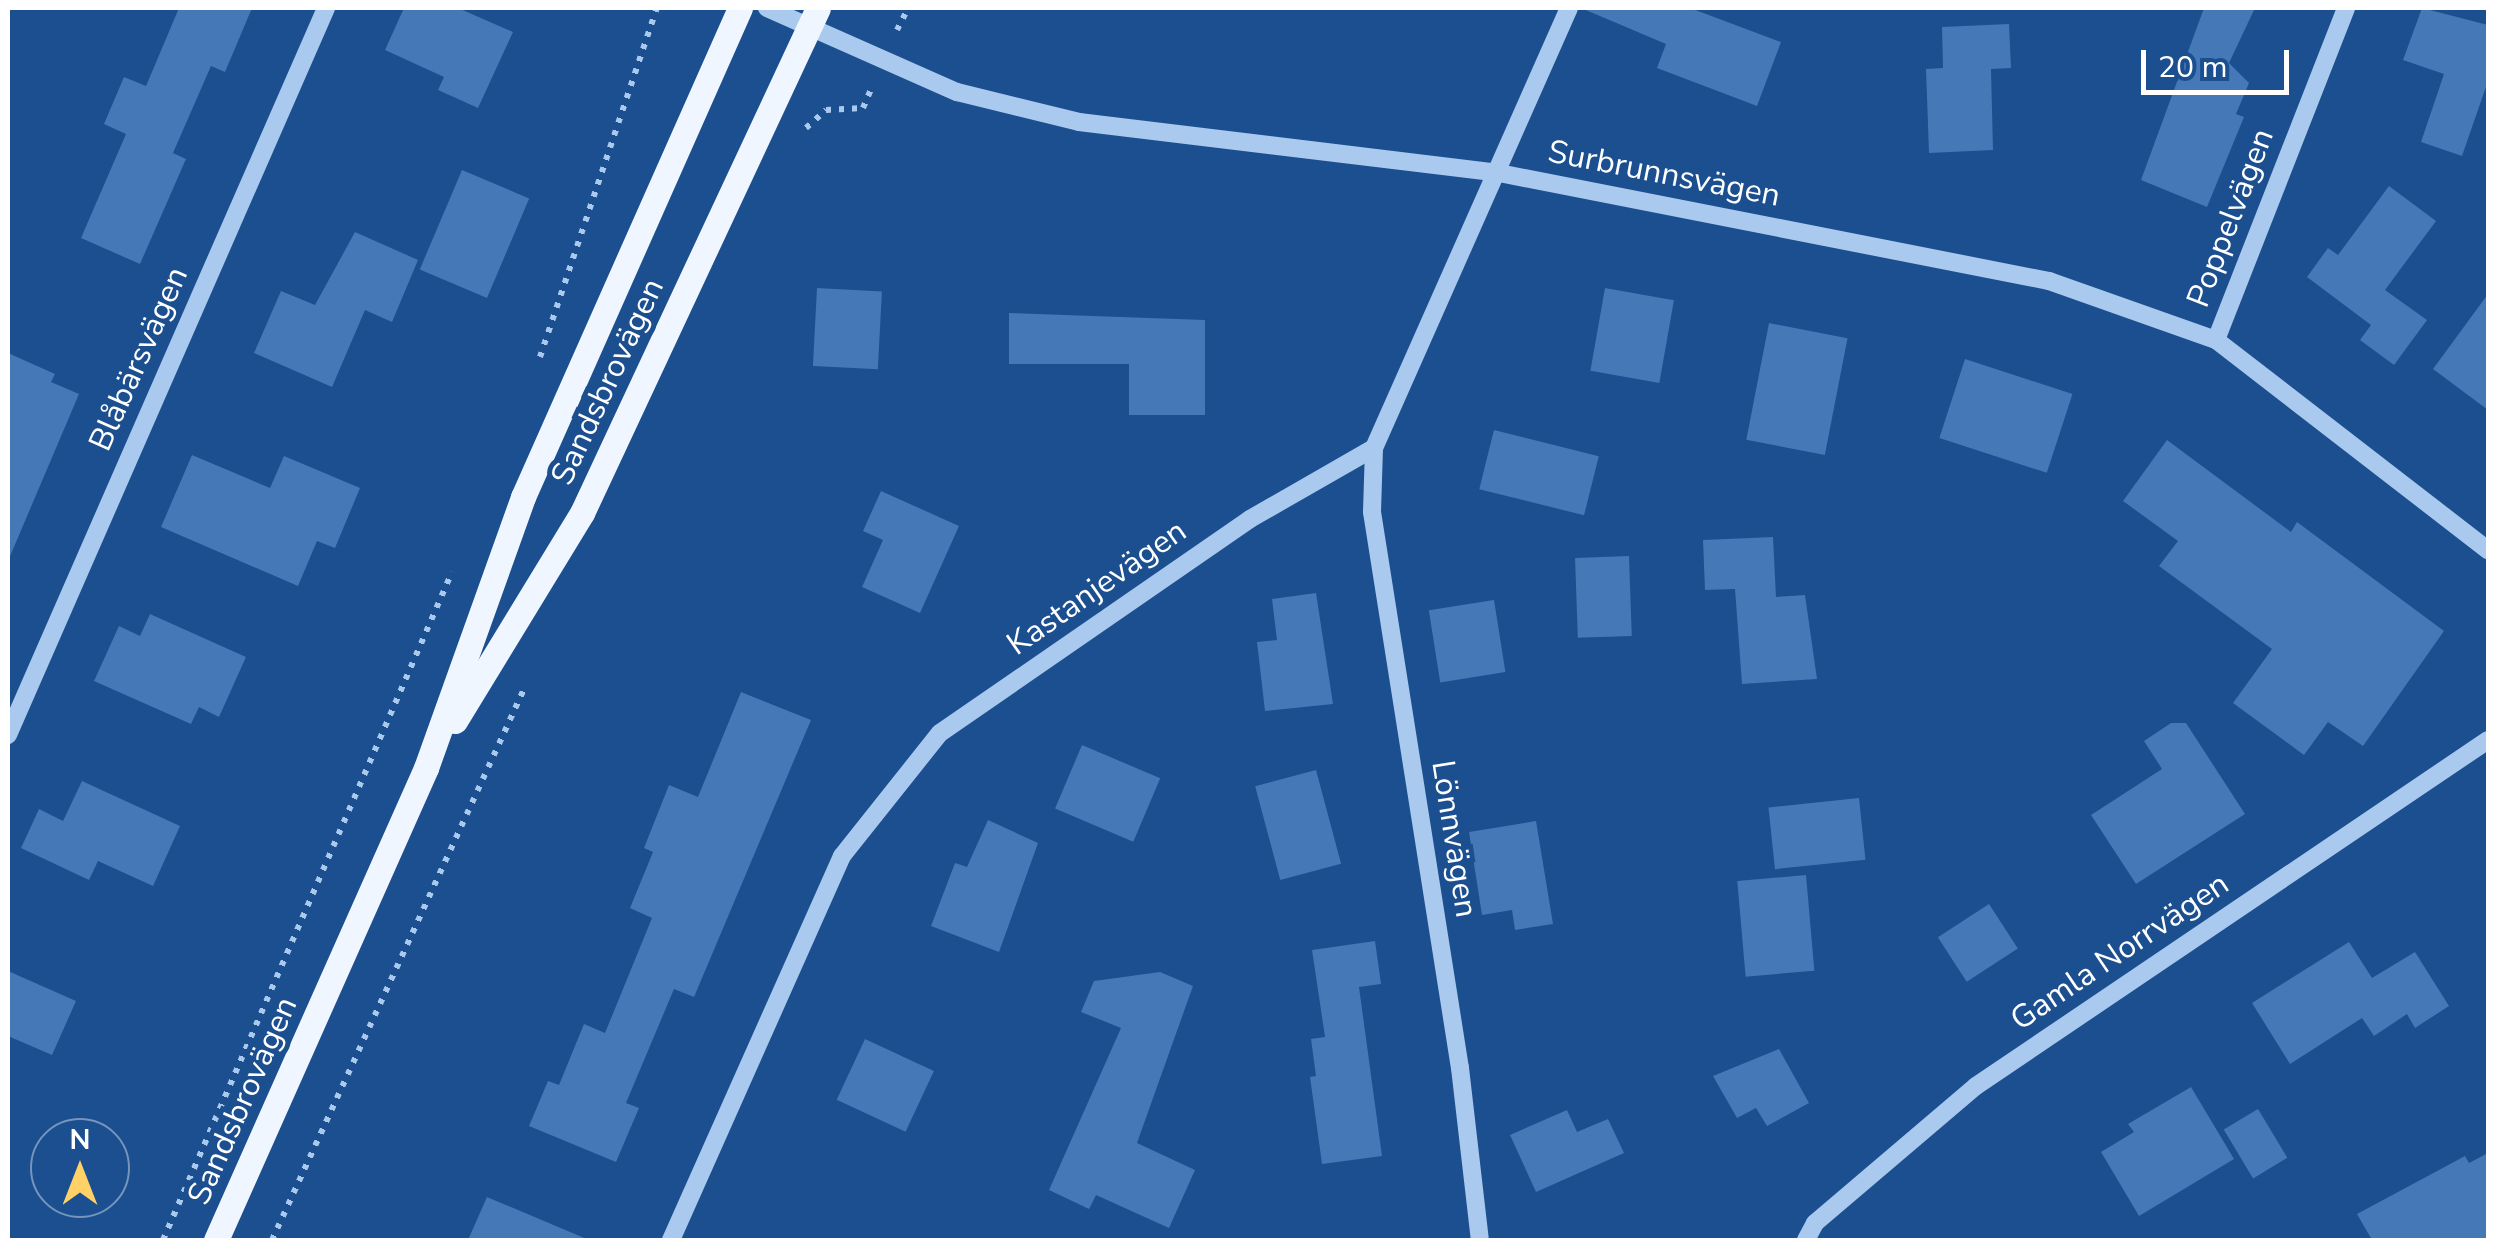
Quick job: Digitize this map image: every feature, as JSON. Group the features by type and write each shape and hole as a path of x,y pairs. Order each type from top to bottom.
{"main road":[{"name":"Sandsbrovägen","path":"216,1240 426,768 523,497 740,8"},
{"name":"Sandsbrovägen","path":"426,768 582,513 814,18"}],"street":[{"name":"Blåbärsvägen","path":"8,735 326,8"},
{"name":"Surbrunnsvägen","path":"768,8 814,18 958,92 1078,122 1499,173 2049,281 2216,340 2488,550"},
{"path":"1374,448 1569,8"},
{"name":"Poppelvägen","path":"2216,340 2346,8"},
{"name":"Kastanjevägen","path":"671,1240 842,856 940,734 1250,520 1374,448"},
{"name":"Lönnvägen","path":"1374,448 1372,512 1460,1068 1480,1240"},
{"name":"Gamla Norrvägen","path":"1806,1240 1816,1223 1976,1086 2488,740"}],"path":[{"path":"533,376 657,8"},
{"path":"162,1240 458,558"}],"building":[{"path":"179,8 252,8 225,72 211,66 173,153 186,159 140,264 81,238 126,134 104,124 124,77 146,86"},
{"path":"404,8 458,8 513,32 478,108 438,90 444,77 385,50"},
{"path":"1581,8 1690,8 1781,42 1757,106 1657,68 1666,44"},
{"path":"2204,8 2255,8 2229,63 2249,83 2236,114 2244,117 2207,207 2141,180"},
{"path":"2422,8 2488,25 2488,81 2462,156 2421,142 2444,74 2403,60"},
{"path":"2009,24 2011,68 1991,69 1993,150 1929,153 1926,69 1943,68 1942,27"},
{"path":"462,170 529,199 487,298 420,269"},
{"path":"2389,186 2436,221 2385,290 2427,320 2394,365 2360,340 2371,325 2307,277 2328,248 2338,255"},
{"path":"355,232 418,260 392,322 365,310 332,387 254,353 281,291 315,305"},
{"path":"817,288 882,291 878,369 813,366"},
{"path":"1605,288 1674,300 1659,383 1590,371"},
{"path":"2488,294 2488,410 2433,369"},
{"path":"1009,313 1205,320 1205,415 1129,415 1129,364 1009,364"},
{"path":"1769,323 1848,338 1825,455 1746,440"},
{"path":"8,353 55,374 51,382 79,394 8,561"},
{"path":"1965,359 2072,394 2047,473 1939,438"},
{"path":"1494,430 1599,456 1584,515 1479,489"},
{"path":"2167,440 2291,532 2297,522 2444,631 2363,746 2328,722 2304,755 2233,703 2272,649 2159,566 2178,541 2123,501"},
{"path":"192,455 270,488 284,456 360,488 335,548 317,541 298,586 161,527"},
{"path":"881,491 959,526 920,613 862,587 883,540 863,531"},
{"path":"1773,537 1776,597 1805,595 1817,679 1742,684 1735,589 1705,590 1703,540"},
{"path":"1629,556 1632,636 1578,638 1575,558"},
{"path":"1316,593 1333,704 1265,711 1257,642 1277,640 1272,599"},
{"path":"1494,600 1505,672 1440,682 1429,610"},
{"path":"150,614 246,657 219,717 199,707 191,724 94,681 119,626 140,636"},
{"path":"741,692 811,720 694,997 674,989 626,1103 639,1108 616,1162 529,1126 548,1081 559,1085 584,1024 605,1033 652,918 630,908 653,852 644,848 669,785 698,797"},
{"path":"2171,723 2186,723 2245,814 2136,884 2091,815 2162,769 2144,741"},
{"path":"1082,745 1160,778 1133,842 1055,809"},
{"path":"1316,770 1341,864 1280,880 1255,786"},
{"path":"82,781 180,826 153,886 98,861 89,880 21,848 39,809 63,821"},
{"path":"1859,798 1865,860 1775,869 1768,808"},
{"path":"988,820 1038,843 999,952 931,926 955,863 967,867"},
{"path":"1536,821 1553,924 1515,930 1512,910 1482,915 1469,832"},
{"path":"1806,875 1814,971 1746,977 1737,881"},
{"path":"1989,904 2018,948 1967,982 1938,937"},
{"path":"1375,941 1381,984 1359,987 1382,1156 1322,1164 1310,1077 1316,1076 1311,1039 1325,1037 1312,950"},
{"path":"2349,942 2372,978 2415,952 2449,1006 2415,1028 2407,1014 2374,1036 2362,1018 2290,1064 2252,1003"},
{"path":"8,971 76,1001 52,1055 8,1036"},
{"path":"1160,972 1193,986 1137,1143 1195,1170 1169,1228 1096,1195 1089,1209 1049,1190 1121,1028 1081,1012 1094,981"},
{"path":"865,1039 934,1071 906,1132 837,1100"},
{"path":"1779,1049 1809,1103 1767,1126 1756,1108 1737,1118 1713,1076"},
{"path":"2191,1087 2234,1159 2139,1216 2101,1152 2134,1132 2128,1124"},
{"path":"2258,1109 2287,1158 2253,1178 2224,1130"},
{"path":"1567,1110 1577,1132 1608,1119 1624,1153 1536,1192 1510,1135"},
{"path":"2488,1153 2488,1240 2372,1240 2357,1214 2465,1156 2469,1163"},
{"path":"487,1197 589,1240 468,1240"}]}
